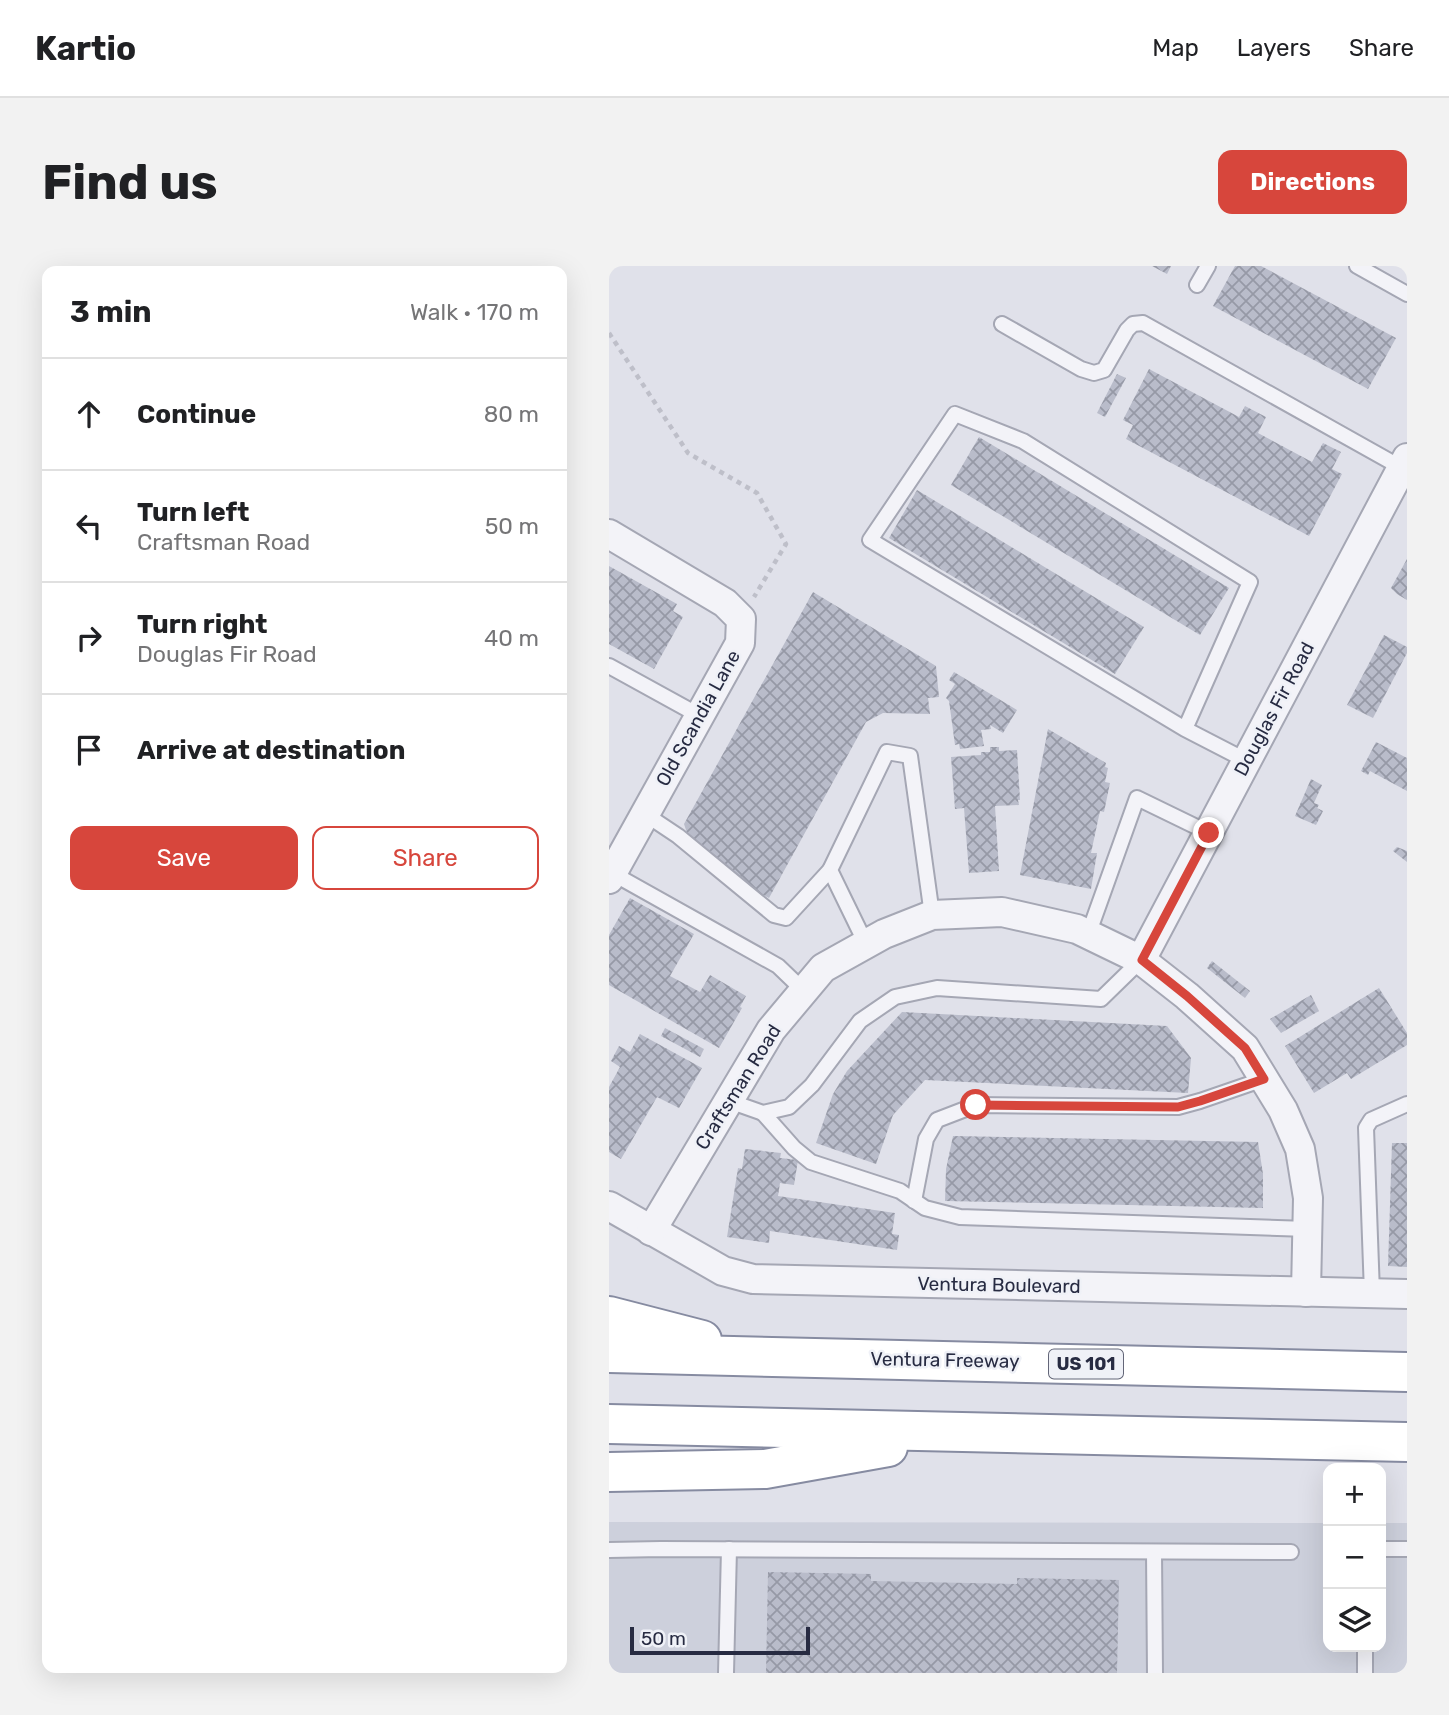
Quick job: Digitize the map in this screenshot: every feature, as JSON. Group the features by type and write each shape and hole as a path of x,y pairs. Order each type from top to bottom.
{"highway":[{"path":"609,1317 765,1356"},
{"name":"Ventura Freeway","path":"609,1353 1407,1371"},
{"path":"609,1424 1407,1442"},
{"path":"609,1472 765,1469 971,1433"}],"street":[{"name":"Douglas Fir Road","path":"1142,960 1404,463"},
{"path":"609,534 725,603 741,619"},
{"name":"Old Scandia Lane","path":"611,876 740,643 741,619"},
{"name":"Craftsman Road","path":"651,1231 771,1030 823,968 884,934 932,915 1002,912 1077,929 1142,960 1245,1048 1283,1110 1300,1149 1308,1198 1306,1292"},
{"name":"Ventura Boulevard","path":"609,1206 723,1271 753,1279 1407,1294"}],"lane":[{"path":"1197,285 1207,266"},
{"path":"1357,266 1407,294"},
{"path":"1002,324 1081,369 1094,373 1104,370 1127,330 1133,324 1143,323 1404,463"},
{"path":"1185,729 1250,582 1023,441 955,414 870,540 1185,729 1247,761"},
{"path":"609,666 700,716"},
{"path":"645,814 678,836 774,915 786,918 830,870 887,752 910,756 932,915"},
{"path":"1088,935 1137,798 1209,833"},
{"path":"830,870 866,944"},
{"path":"611,876 778,966 804,990"},
{"path":"764,1113 789,1107 812,1085 860,1021 895,997 937,988 1101,999 1142,960"},
{"path":"914,1201 926,1139 937,1120 976,1105 1178,1107 1264,1079"},
{"path":"729,1101 764,1113 794,1148 811,1162 900,1191 925,1208 960,1217 1308,1228"},
{"path":"1371,1293 1366,1128 1371,1120 1407,1104"},
{"path":"726,1673 729,1549"},
{"path":"1386,1549 1407,1549"},
{"path":"609,1550 1291,1552"},
{"path":"1154,1552 1155,1673"},
{"path":"1364,1673 1365,1652"}],"path":[{"path":"609,334 688,453 757,493 786,544 741,619"}],"shaded area":[{"path":"609,1522 1323,1523 1323,1652 1386,1652 1386,1523 1407,1523 1407,1673 609,1673"}],"building":[{"path":"1152,266 1171,266 1167,274"},
{"path":"1235,266 1261,266 1396,338 1368,389 1213,306"},
{"path":"1149,369 1239,417 1245,406 1266,417 1258,433 1312,462 1323,443 1341,452 1332,469 1342,474 1309,536 1126,439 1133,425 1123,420"},
{"path":"1117,374 1126,378 1105,417 1097,413"},
{"path":"979,437 1229,588 1200,635 951,485"},
{"path":"917,490 1144,627 1115,674 889,538"},
{"path":"1407,559 1407,600 1391,588"},
{"path":"609,566 677,604 673,611 683,617 654,669 609,644"},
{"path":"813,592 936,666 939,697 928,698 930,714 883,713 866,722 769,898 754,890 688,836 684,824"},
{"path":"1384,635 1407,647 1407,653 1373,718 1347,705"},
{"path":"954,672 1017,710 1003,733 990,725 991,729 981,730 984,746 960,749 959,744 955,745 949,701 946,698 955,684 949,680"},
{"path":"1048,729 1106,763 1105,767 1108,768 1105,782 1110,783 1104,812 1100,811 1091,853 1097,853 1091,889 1020,875"},
{"path":"1376,742 1407,758 1407,791 1370,771 1368,775 1361,771"},
{"path":"990,747 999,747 999,751 1017,750 1020,800 1019,805 995,806 999,871 969,873 964,808 955,809 951,757 981,755 981,752 990,752"},
{"path":"1311,779 1322,785 1314,803 1323,811 1316,825 1295,816"},
{"path":"1397,847 1407,851 1407,862 1393,851"},
{"path":"630,898 694,934 670,976 700,992 710,975 746,996 719,1048 609,985 609,935"},
{"path":"1212,961 1250,991 1245,998 1207,968"},
{"path":"1379,988 1407,1033 1407,1045 1351,1079 1347,1073 1314,1093 1285,1046"},
{"path":"1311,995 1319,1011 1281,1033 1270,1019"},
{"path":"902,1012 1167,1026 1191,1058 1188,1093 925,1080 893,1115 876,1164 816,1143 833,1094 847,1071"},
{"path":"665,1028 704,1049 700,1057 661,1036"},
{"path":"640,1034 702,1068 679,1108 657,1097 621,1159 609,1152 609,1087 620,1067 611,1061 619,1046 630,1052"},
{"path":"953,1136 1258,1142 1263,1174 1263,1208 945,1201 946,1169"},
{"path":"1392,1143 1407,1143 1407,1267 1388,1266"},
{"path":"745,1149 781,1153 780,1158 798,1160 794,1185 780,1183 778,1196 895,1213 892,1234 899,1235 897,1250 770,1231 769,1243 727,1237 738,1168 742,1169"},
{"path":"768,1572 871,1574 871,1581 1017,1584 1017,1578 1119,1580 1117,1673 766,1673"}],"route":[{"path":"976,1105 1178,1107 1264,1079 1245,1048 1142,960 1209,833"}]}
